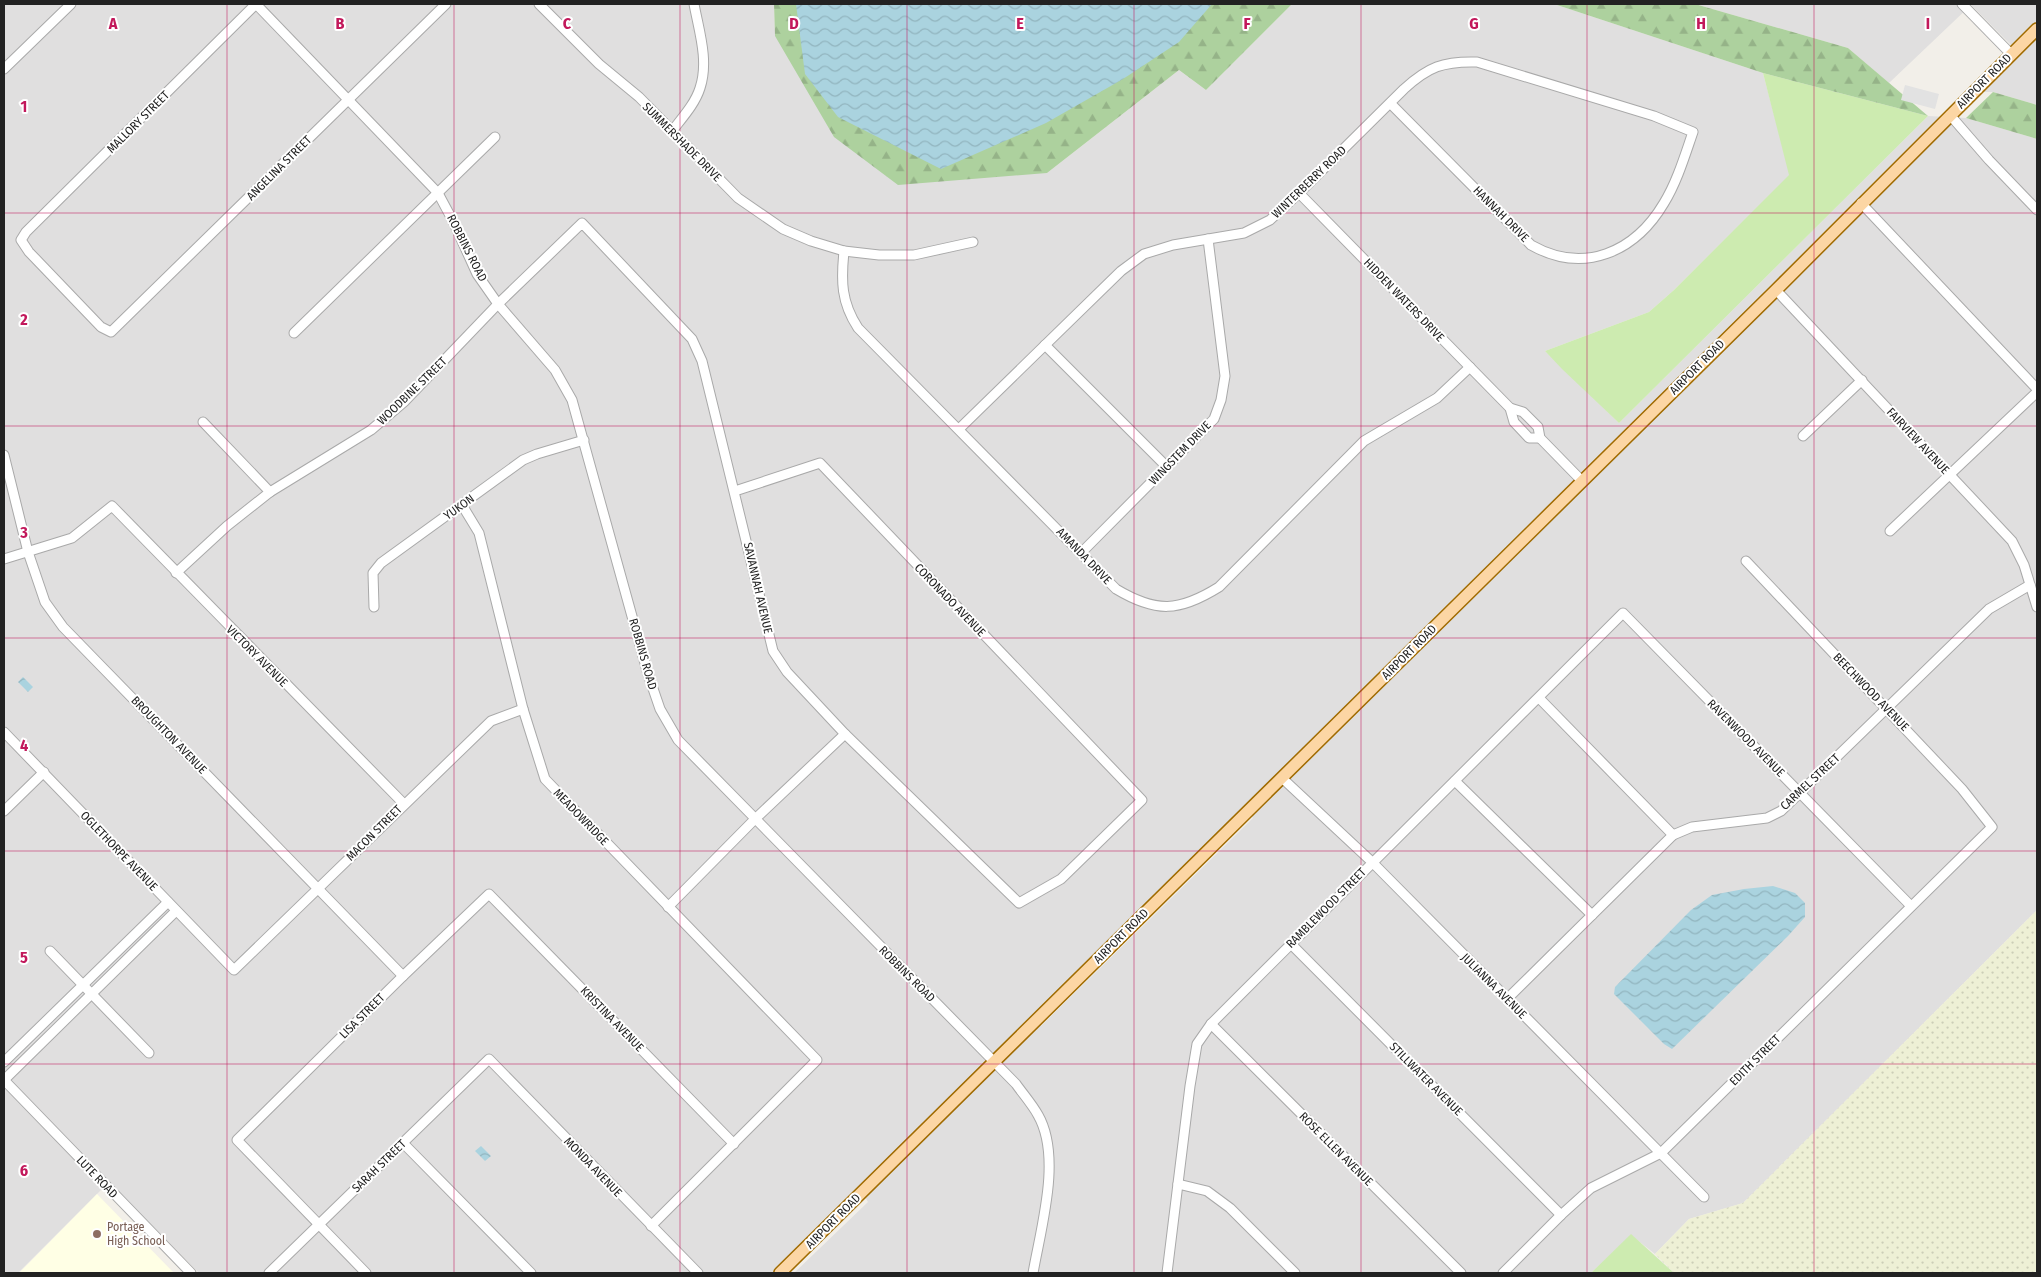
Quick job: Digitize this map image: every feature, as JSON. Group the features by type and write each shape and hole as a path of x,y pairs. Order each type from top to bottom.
{"main road":[{"name":"AIRPORT ROAD","path":"780,1273 1776,290 2037,29"}],"street":[{"path":"4,68 71,4"},
{"name":"ROBBINS ROAD","path":"256,4 438,193 454,220 478,274 498,304 555,370 572,400 648,674 660,710 678,740 754,820 1016,1084 1039,1116 1048,1142 1051,1169 1033,1273"},
{"name":"MALLORY STREET","path":"111,332 101,326 29,252 21,240 26,232 256,4"},
{"name":"ANGELINA STREET","path":"111,332 446,4"},
{"name":"SUMMERSHADE DRIVE","path":"539,4 599,64 639,97 738,198 784,229 811,241 844,251 880,255 914,255 972,242"},
{"path":"672,131 700,89 703,51 694,4"},
{"path":"1962,4 2011,54"},
{"name":"WINTERBERRY ROAD","path":"959,429 1120,271 1144,254 1173,245 1244,233 1270,220 1419,75 1438,65 1458,61 1477,62 1654,116 1693,132"},
{"name":"HANNAH DRIVE","path":"1390,104 1531,245 1551,254 1578,259 1590,258 1618,250 1655,216 1671,188 1693,132"},
{"path":"1950,115 1989,160 2037,210"},
{"path":"294,332 496,136"},
{"name":"HIDDEN WATERS DRIVE","path":"1299,193 1510,408 1514,422 1530,438 1540,438"},
{"path":"1861,203 2037,390 1890,531"},
{"name":"WOODBINE STREET","path":"176,573 227,526 270,492 371,430 405,400 498,304 582,224"},
{"name":"SAVANNAH AVENUE","path":"582,224 692,338 702,361 773,650 787,672 845,734 1019,903"},
{"name":"WINGSTEM DRIVE","path":"1081,553 1214,419 1221,400 1225,376 1208,239"},
{"name":"AMANDA DRIVE","path":"844,251 842,279 845,303 850,316 865,335 1116,588 1136,601 1156,606 1177,606 1198,600 1219,587 1364,441 1436,398 1470,367"},
{"name":"FAIRVIEW AVENUE","path":"1776,290 2012,541 2024,565 2037,607"},
{"path":"1045,345 1167,467"},
{"path":"1803,436 1862,380"},
{"name":"HIDDEN WATERS DRIVE","path":"1510,408 1523,412 1538,427 1540,438 1582,481"},
{"path":"203,422 270,492"},
{"name":"YUKON","path":"374,607 373,573 381,563 523,460 584,440"},
{"name":"BROUGHTON AVENUE","path":"4,455 28,552 45,602 63,626 404,976"},
{"name":"CORONADO AVENUE","path":"735,490 820,463 1142,800 1061,879 1019,903"},
{"name":"MEADOWRIDGE","path":"462,505 479,533 523,710 545,779 817,1060 734,1144"},
{"name":"VICTORY AVENUE","path":"28,552 72,538 112,506 404,804"},
{"path":"4,559 28,552"},
{"name":"BEECHWOOD AVENUE","path":"1746,561 1962,789 1992,828"},
{"name":"CARMEL STREET","path":"1506,999 1673,834 1692,827 1767,818 1781,811 1989,609 2030,585"},
{"name":"RAMBLEWOOD STREET","path":"1167,1273 1197,1044 1211,1024 1623,613"},
{"name":"RAVENWOOD AVENUE","path":"1623,613 1911,906"},
{"path":"1539,698 1673,834"},
{"name":"MACON STREET","path":"234,970 491,721 523,710"},
{"name":"OGLETHORPE AVENUE","path":"4,732 234,970"},
{"path":"668,907 754,820 845,734"},
{"path":"4,811 44,772"},
{"name":"JULIANNA AVENUE","path":"1282,778 1372,862 1704,1197"},
{"path":"1455,782 1592,916"},
{"name":"EDITH STREET","path":"1503,1273 1591,1188 1661,1153 1992,828"},
{"name":"LISA STREET","path":"318,1224 237,1140 489,894"},
{"name":"KRISTINA AVENUE","path":"489,894 734,1144"},
{"path":"4,1062 168,902"},
{"path":"4,1080 176,911"},
{"name":"STILLWATER AVENUE","path":"1291,944 1561,1215"},
{"path":"50,950 149,1053"},
{"name":"ROSE ELLEN AVENUE","path":"1211,1024 1461,1273"},
{"name":"SARAH STREET","path":"269,1273 489,1059"},
{"name":"MONDA AVENUE","path":"489,1059 698,1273"},
{"name":"LUTE ROAD","path":"4,1080 191,1273"},
{"path":"403,1143 530,1273"},
{"path":"651,1226 734,1144"},
{"path":"1178,1184 1207,1191 1230,1208 1295,1273"},
{"path":"318,1224 366,1273"}],"shaded area":[{"path":"4,4 774,4 775,36 1047,173 1179,70 1206,90 1292,4 1554,4 1763,73 1790,175 1674,290 1649,312 1545,351 1619,423 1928,116 1966,118 2037,139 2037,910 1743,1203 1689,1219 1655,1254 1631,1235 1591,1273 794,1273 868,1202 860,1188 773,1273 199,1273 4,1075","holes":["1245,809 1253,818 1041,1026 1032,1018"]},
{"path":"1695,4 2037,4 2037,22 2013,47 1971,5 1889,83 1848,48"},
{"path":"2037,39 2037,105 1993,92 1983,92"},
{"path":"1905,85 1939,94 1935,109 1901,100"},
{"path":"2037,910 2037,1268 2035,1273 1674,1273 1655,1254 1689,1219 1743,1203"},
{"path":"4,1086 103,1188 18,1273 4,1273"},
{"name":"Portage High School","path":"97,1194 174,1273 19,1273"}],"green space":[{"path":"774,4 1292,4 1206,90 1179,70 1047,173 898,185 834,137 775,36"},
{"path":"1554,4 1695,4 1848,48 1928,116 1763,73"},
{"path":"1763,73 1928,116 1619,423 1545,351 1649,312 1674,290 1789,175"},
{"path":"1993,92 2037,105 2037,139 1966,118"},
{"path":"1631,1234 1674,1273 1591,1273"}],"water":[{"path":"796,4 1212,4 1179,42 1123,79 1046,123 941,169 838,117 805,74"},
{"path":"23,677 33,687 28,692 18,682"},
{"path":"1773,886 1795,893 1805,903 1805,917 1788,936 1672,1049 1664,1044 1614,994 1615,987 1691,910 1712,895"},
{"path":"481,1146 491,1156 485,1161 475,1151"}],"place":[{"name":"Portage High School","path":"97,1234"}]}
